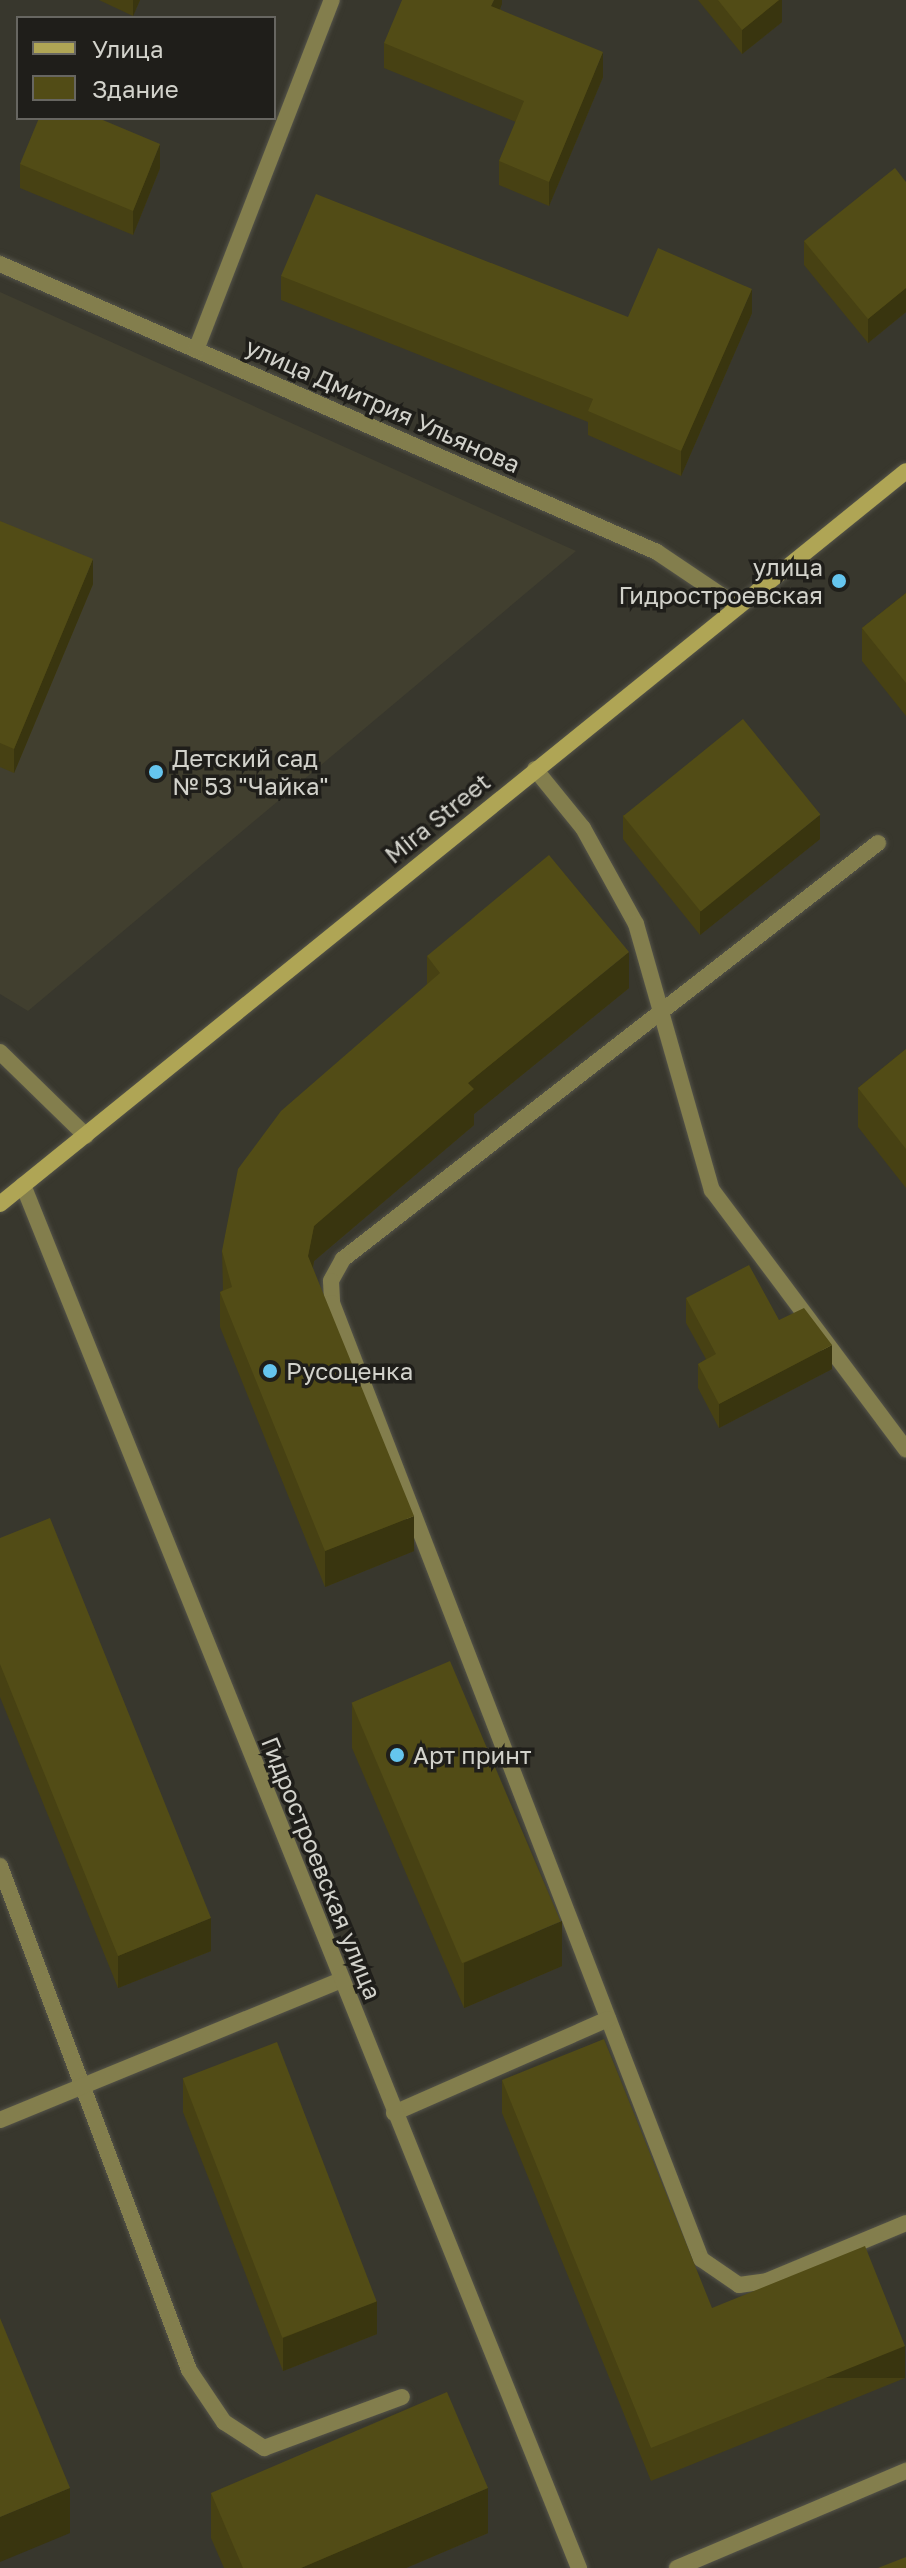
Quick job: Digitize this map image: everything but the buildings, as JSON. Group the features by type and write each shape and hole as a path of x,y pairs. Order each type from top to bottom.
{"main road":[{"name":"Mira Street","path":"0,1204 906,471"}],"street":[{"path":"196,350 332,0"},
{"name":"улица Дмитрия Ульянова","path":"0,264 657,552 737,606"},
{"path":"535,769 583,828 636,924 659,1014 712,1190 906,1449"},
{"path":"878,843 343,1259 331,1281 332,1303 701,2259 717,2277 739,2285 767,2281 906,2223"},
{"path":"0,1052 86,1136"},
{"name":"Гидростроевская улица","path":"23,1185 579,2568"},
{"path":"0,1866 189,2370 224,2422 264,2448 402,2397"},
{"path":"0,2120 341,1980"},
{"path":"394,2113 608,2019"},
{"path":"677,2568 906,2471"}],"shaded area":[{"name":"Детский сад № 53 \"Чайка\"","path":"0,292 576,551 28,1011 0,994"}],"place":[{"name":"улица Гидростроевская","path":"839,581"},
{"name":"Детский сад № 53 \"Чайка\"","path":"156,772"},
{"name":"Русоценка","path":"270,1371"},
{"name":"Арт принт","path":"397,1755"}]}
